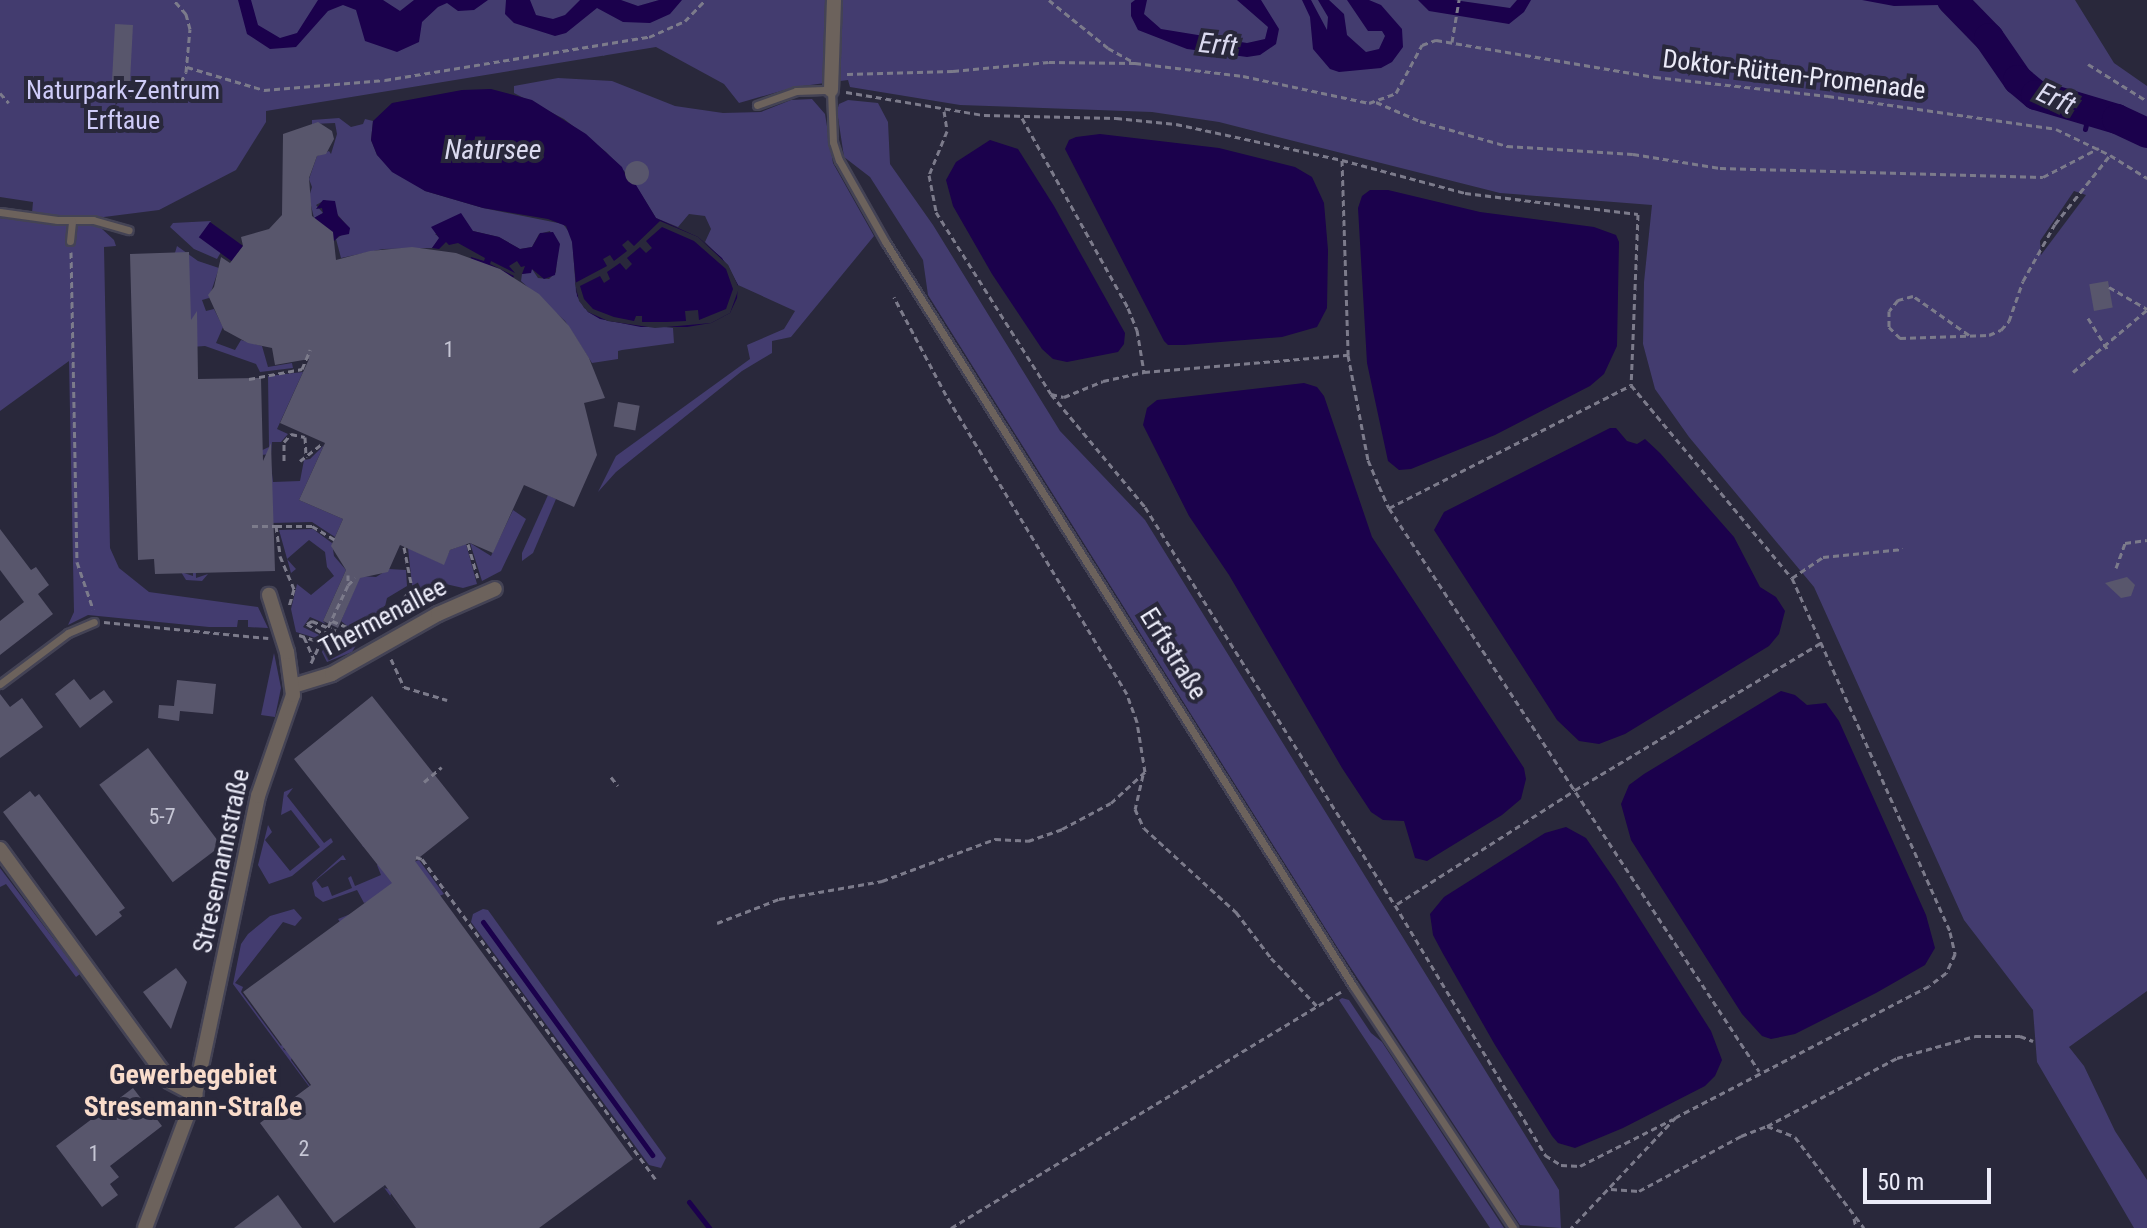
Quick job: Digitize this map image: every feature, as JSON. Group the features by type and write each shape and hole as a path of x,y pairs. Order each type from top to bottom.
{"street":[{"name":"Erftstraße","path":"831,83 834,0"},
{"name":"Thermenallee","path":"293,686 332,674 419,625 489,591"},
{"name":"Stresemannstraße","path":"145,1228 195,1095 258,796 291,707 293,686 289,640 269,595"},
{"path":"0,849 169,1081 195,1095"}],"lane":[{"path":"757,105 831,83"},
{"name":"Erftstraße","path":"831,83 833,142 850,183 1353,986 1513,1228"},
{"path":"0,212 72,221 93,220 129,230"},
{"path":"70,241 72,221"},
{"path":"0,684 68,633 94,622"}],"path":[{"path":"129,95 165,93 181,82 187,67 188,21 174,0"},
{"path":"187,67 264,90 385,80 649,37 685,21 705,0"},
{"path":"1049,0 1108,48 1135,63"},
{"path":"1452,40 1459,0"},
{"name":"Doktor-Rütten-Promenade","path":"1376,102 1396,93 1425,42 1452,40 1655,77 1997,118 2056,129 2099,148 2147,178"},
{"path":"831,83 1049,62 1135,63 1243,76 1376,102 1420,121 1507,146 1633,154 1720,168 2043,177 2099,148"},
{"path":"2088,64 2147,101"},
{"path":"831,83 944,110 1176,124 1342,160 1480,196 1638,214 1631,385 1792,578 1950,932 1955,954 1946,973 1929,986 1580,1166 1553,1162 1536,1142 1395,905 1145,507 1051,394 936,212 929,175 947,131 944,110"},
{"path":"0,93 9,103"},
{"path":"1021,117 1128,308 1137,330 1144,372"},
{"path":"1969,335 1913,296 1898,300 1889,311 1889,327 1900,338 1989,335 2009,321 2036,256 2055,224 2110,155"},
{"path":"1342,160 1348,355 1368,460 1389,508 1759,1072"},
{"path":"70,241 77,562 79,576 92,601 94,622 289,640 293,634 334,649 340,647 309,628 307,623 312,621 344,634 349,632 347,627 332,621"},
{"path":"2073,372 2147,309 2109,287"},
{"path":"894,297 946,395 1127,694 1137,722 1145,772 1135,809 1144,828 1236,912 1271,958 1317,1007"},
{"path":"2088,318 2108,350"},
{"path":"249,379 302,369 310,350"},
{"path":"1051,394 1064,397 1103,381 1144,372 1348,355"},
{"path":"1389,508 1631,385"},
{"path":"284,461 284,442 291,434 305,437 306,457"},
{"path":"300,461 323,443"},
{"path":"252,526 312,526 334,539"},
{"path":"276,526 280,556 294,589 288,614"},
{"path":"2116,568 2125,543 2147,540"},
{"path":"468,544 489,591"},
{"path":"404,547 419,625"},
{"path":"1792,578 1823,557 1903,549"},
{"path":"348,575 348,585"},
{"path":"317,653 348,585 355,578"},
{"path":"362,640 384,622 411,590"},
{"path":"304,637 314,659"},
{"path":"1395,905 1575,790 1822,642"},
{"path":"384,645 404,687 447,700"},
{"path":"305,663 317,667"},
{"path":"424,782 442,767"},
{"path":"717,923 779,899 882,881 995,839 1028,841 1062,829 1111,803 1145,772"},
{"path":"611,777 618,786"},
{"path":"416,857 422,859 655,1179"},
{"path":"468,935 476,934"},
{"path":"492,969 498,964"},
{"path":"951,1228 1353,986"},
{"path":"543,1037 548,1032"},
{"path":"1611,1189 1639,1191 1897,1058 1975,1036 2020,1036 2033,1041"},
{"path":"592,1105 597,1100"},
{"path":"1571,1228 1676,1117"},
{"path":"1767,1126 1783,1130 1802,1143 1864,1228"},
{"path":"1854,1218 1856,1228"}],"green space":[{"name":"Naturpark-Zentrum Erftaue","path":"0,0 2075,0 2114,63 2147,86 2147,991 2069,1047 2084,1066 2115,1131 2147,1180 2147,1228 2134,1228 2037,1062 2033,1010 1964,920 1814,587 1689,437 1655,389 1643,344 1644,282 1652,205 1500,193 1219,122 1152,112 960,105 850,87 848,80 795,87 739,103 724,84 656,47 266,111 266,122 236,170 159,210 104,217 52,215 32,213 33,202 0,197","holes":["2074,191 2086,195 2041,255 2040,241"]},
{"path":"558,78 612,81 675,106 723,113 761,112 791,100 812,99 825,114 833,163 874,236 791,337 772,341 772,353 742,371 616,472 598,492 616,456 750,359 747,345 784,329 795,311 738,285 728,265 705,242 711,229 705,216 689,214 678,227 656,218 636,186 628,181 625,172 606,152 564,119 514,93 514,86"},
{"path":"848,100 878,103 888,122 890,164 933,225 1060,431 1145,520 1559,1190 1561,1228 1520,1225 1339,950 928,295 923,260 870,177 844,157 837,111 839,104"},
{"path":"339,118 351,127 363,124 365,119 373,121 371,140 377,155 425,191 483,208 563,224 572,236 576,292 584,308 608,321 673,328 674,343 622,350 618,351 618,359 592,363 565,321 521,281 522,274 531,272 529,256 536,255 532,269 538,278 549,279 556,272 557,252 550,231 539,234 532,247 520,249 499,237 473,231 435,234 440,238 432,248 383,249 341,258 336,239 350,229 325,200 316,205 323,213 314,218 309,197 312,187 309,179 317,156 329,151 331,154 337,134 335,123 312,124 312,120"},
{"path":"0,218 68,226 68,241 74,241 77,226 89,223 101,228 114,240 116,246 104,247 110,548 119,568 149,592 258,607 268,628 248,627 248,620 238,620 237,627 209,627 88,615 68,625 74,612 69,361 0,411"},
{"path":"211,221 200,237 221,252 217,259 194,249 170,227 173,223"},
{"path":"177,246 198,261 219,268 209,298 202,300 206,311 214,309 223,327 216,343 235,350 241,340 262,346 268,367 292,363 293,368 260,372 256,364 205,346 191,347 196,578 208,574 202,581 186,580 181,572 193,576 187,260 174,256"},
{"path":"303,372 277,429 288,434 281,442 272,442 271,454 261,455 258,452 269,447 268,376"},
{"path":"324,445 299,500 343,519 335,537 312,522 271,523 271,465 273,482 300,481 304,460 310,459"},
{"path":"548,495 556,499 533,553 522,561 522,553"},
{"path":"513,510 526,519 501,571 482,581 470,543 491,556"},
{"path":"313,529 332,543 334,556 346,570 323,621 326,624 310,617 303,627 321,636 319,639 296,632 291,609 297,584 311,595 334,576 327,567 325,552 309,540 287,559 279,530"},
{"path":"466,544 477,584 463,588 437,582 416,590 412,585 408,548 443,564 450,550"},
{"path":"287,559 296,569 291,573"},
{"path":"389,569 406,570 407,586 387,598 382,619 359,640 352,652 327,662 322,652 324,647 337,652 343,646 342,640 330,635 331,632 344,638 352,630 341,621 360,576 376,577"},
{"path":"274,653 281,688 275,717 261,715"},
{"path":"293,788 287,796 324,843 331,838 333,842 292,876 269,884 258,865 268,825 272,832 265,840 290,871 320,847 291,810 281,815 284,792"},
{"path":"376,829 382,830 374,836 399,867 419,860 444,894 425,902 424,891 411,894 410,908 407,908 406,896 366,912 366,926 362,914 349,919 349,932 338,919 368,907 367,902 364,903 357,890 323,902 315,896 312,883 343,855 346,860 341,860 316,880 322,888 328,886 332,896 352,888 348,878 351,876 355,886 381,875 377,865 385,857 372,840 363,847 362,844"},
{"path":"0,868 80,974 76,977 6,884 0,887"},
{"path":"294,909 302,918 295,926 283,922 235,983 243,987 241,992 281,1046 346,973 283,1049 293,1055 291,1060 368,1166 233,984 241,944 248,934 270,916"},
{"path":"488,910 666,1158 661,1168 649,1165 471,922 473,914"},
{"path":"1339,1000 1349,1000 1371,1033 1382,1042 1504,1228 1490,1228"}],"water":[{"path":"238,0 251,0 258,25 280,38 297,33 318,0 383,0 400,11 414,0 488,0 474,10 458,11 447,3 438,7 422,22 419,42 397,52 365,41 356,10 343,5 328,11 296,47 270,49 247,34"},
{"path":"506,0 530,0 536,15 553,19 565,15 580,0 621,0 638,6 659,0 682,0 670,14 650,23 623,22 597,8 566,33 555,36 514,23 505,14"},
{"path":"1147,0 1144,14 1161,29 1247,43 1265,39 1268,27 1237,0 1261,0 1279,29 1276,44 1260,55 1247,57 1187,49 1138,30 1131,16 1131,3"},
{"path":"1302,0 1311,0 1327,30 1328,17 1318,0 1329,0 1344,14 1347,35 1366,52 1379,49 1385,36 1382,31 1368,31 1347,0 1369,0 1381,5 1402,29 1403,47 1392,62 1381,68 1339,72 1330,69 1313,49 1310,17"},
{"path":"1418,0 1454,0 1510,8 1517,0 1531,0 1524,12 1509,24 1429,11"},
{"path":"1862,0 1962,0 1986,18 1989,38 1957,20 1939,5 1894,6"},
{"name":"Natursee","path":"491,89 532,100 586,134 622,167 628,181 636,185 656,218 698,237 722,258 738,285 737,298 730,313 711,323 687,327 641,327 600,319 588,312 577,296 572,242 566,226 548,219 483,208 425,191 392,172 377,155 371,140 373,121 392,103 462,90"},
{"path":"1100,134 1219,148 1295,167 1312,177 1324,203 1328,250 1327,308 1317,327 1282,337 1168,345 1065,149 1069,140 1076,137"},
{"path":"990,140 1018,149 1054,206 1125,333 1124,344 1118,352 1067,362 1053,359 1042,349 992,274 953,206 946,180 956,162"},
{"path":"1370,190 1388,190 1480,212 1594,227 1616,235 1619,242 1617,346 1604,374 1590,386 1495,435 1411,469 1399,470 1388,461 1367,363 1358,208 1362,196"},
{"path":"323,200 335,201 338,216 350,228 349,234 339,236 332,243 314,218 323,213 322,208 316,209"},
{"path":"461,213 473,231 499,237 520,249 532,247 540,233 553,232 560,244 555,275 544,279 532,269 531,273 522,274 525,266 521,267 517,261 509,266 515,273 491,261 490,264 514,276 503,297 464,277 471,257 484,261 485,258 458,243 449,245 446,242 439,249 432,248 439,238 431,227"},
{"path":"210,222 243,246 232,261 199,237"},
{"path":"1304,383 1317,387 1324,396 1372,537 1524,768 1526,779 1521,799 1502,815 1427,861 1415,858 1404,821 1383,820 1371,812 1342,768 1229,575 1189,516 1143,425 1147,408 1157,400"},
{"path":"1610,428 1616,428 1627,441 1637,444 1645,439 1660,453 1734,537 1760,587 1776,597 1785,611 1779,634 1769,646 1625,734 1599,744 1579,741 1557,720 1434,530 1444,512"},
{"path":"1781,691 1795,695 1807,705 1826,703 1839,721 1926,915 1935,948 1925,965 1876,993 1795,1034 1771,1039 1762,1036 1742,1014 1631,840 1621,804 1629,785 1644,774"},
{"path":"1566,827 1586,838 1615,880 1711,1031 1722,1060 1715,1076 1705,1086 1623,1128 1575,1148 1558,1143 1552,1136 1495,1045 1433,935 1430,914 1444,897 1545,833"}],"pier":[{"path":"660,221 698,237 728,265 739,288 730,313 711,323 655,328 608,321 588,312 579,301 575,283 607,266 603,259 610,255 614,261 627,251 622,245 628,240 634,246","holes":["662,227 694,241 726,269 733,289 726,309 699,320 698,310 685,311 686,321 642,322 642,316 636,316 634,321 593,309 584,299 580,286 600,276 604,283 610,279 607,272 620,263 626,270 632,264 627,258 640,247 646,253 652,248 646,241"]}],"building":[{"path":"115,24 133,25 130,84 112,83"},
{"path":"318,122 332,131 334,139 326,154 317,156 309,178 312,216 333,232 336,260 370,251 412,247 456,253 500,269 539,294 569,326 589,358 605,398 584,403 597,455 574,507 524,485 493,553 470,543 450,550 444,565 400,545 388,572 360,578 338,628 323,621 346,570 331,546 343,519 299,500 325,443 280,423 309,359 275,365 272,348 248,343 224,330 208,295 214,287 221,257 230,263 243,246 241,237 269,229 282,215 283,134"},
{"path":"637,161 646,164 649,173 646,182 637,185 628,182 625,173 628,164"},
{"path":"189,252 191,320 197,311 198,379 261,378 263,461 271,443 275,571 155,574 154,559 138,560 130,254"},
{"path":"2108,281 2113,308 2094,311 2089,284"},
{"path":"618,402 640,406 635,430 614,427"},
{"path":"0,529 31,570 36,567 49,585 38,594 53,614 0,655 0,621 24,602 0,570"},
{"path":"2127,577 2135,585 2131,596 2121,598 2105,583"},
{"path":"74,679 90,700 104,690 113,702 80,728 55,694"},
{"path":"177,680 216,684 213,714 180,711 179,721 158,718 159,705 174,706"},
{"path":"0,694 10,707 22,698 43,727 0,758"},
{"path":"372,696 469,818 415,861 633,1159 539,1228 416,1228 385,1185 334,1223 260,1123 311,1085 243,992 392,883 294,759"},
{"path":"148,748 221,845 173,882 99,785"},
{"path":"30,791 35,797 39,794 125,908 119,912 122,916 96,936 3,812"},
{"path":"176,968 187,982 171,1029 143,992"},
{"path":"133,1088 162,1126 110,1166 119,1177 110,1184 118,1195 102,1207 56,1146"},
{"path":"278,1195 302,1228 234,1228"}],"waterway":[{"name":"Erft","path":"1952,0 1989,38 2018,80 2036,95 2117,119 2147,133"},
{"path":"2085,129 2089,112"},
{"path":"483,922 652,1155"},
{"path":"689,1202 709,1228"}],"district":[{"name":"Gewerbegebiet Stresemann-Straße","path":"193,1091"}]}
